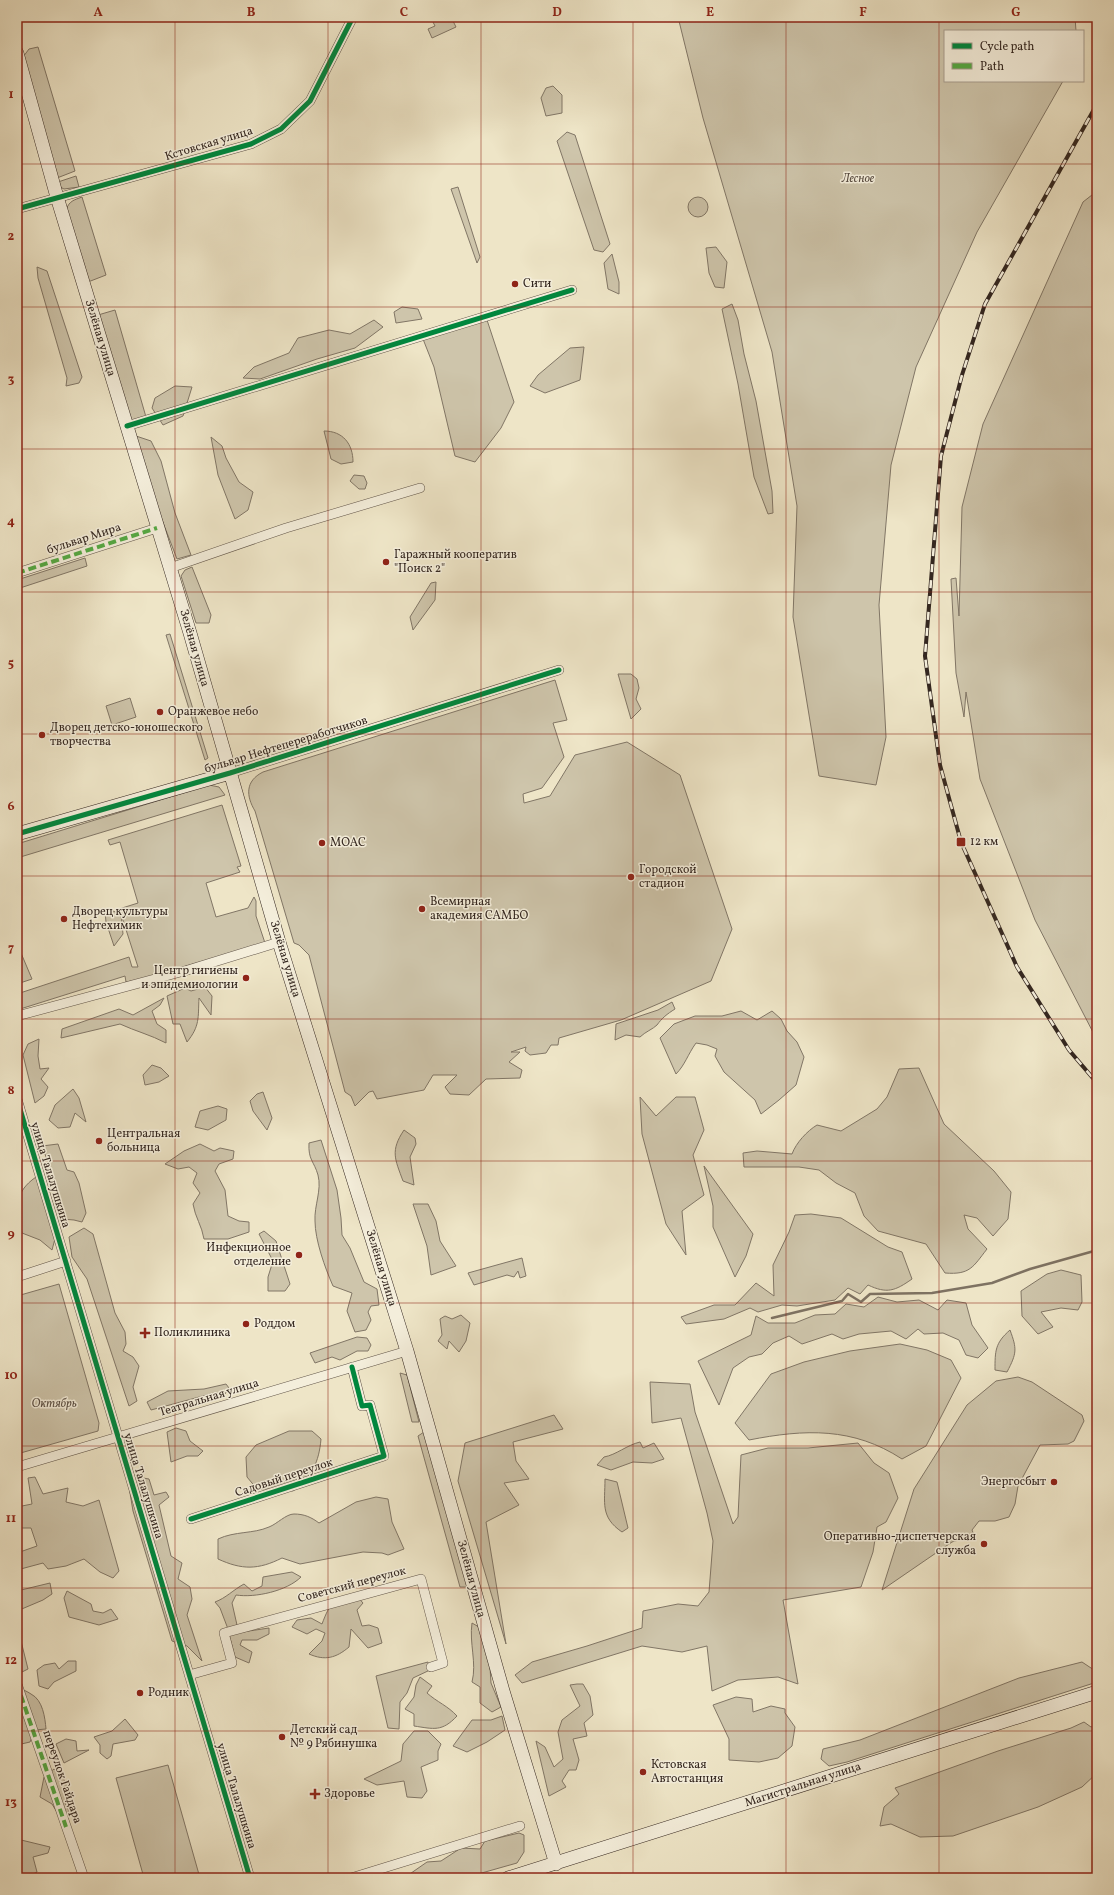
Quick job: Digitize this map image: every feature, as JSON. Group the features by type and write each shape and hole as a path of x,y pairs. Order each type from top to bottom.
{"main road":[{"name":"Зелёная улица","path":"17,53 57,197 170,568 279,942 407,1351 502,1692 556,1864"},
{"name":"бульвар Нефтепереработчиков","path":"17,834 230,773"},
{"name":"Магистральная улица","path":"508,1878 1097,1692"}],"street":[{"name":"Кстовская улица","path":"17,210 57,197 251,144 281,129 310,101 353,17"},
{"path":"127,426 572,290"},
{"path":"170,568 286,528 420,488"},
{"name":"бульвар Мира","path":"17,573 157,528"},
{"name":"бульвар Нефтепереработчиков","path":"230,773 559,670"},
{"path":"17,1016 188,970 279,942"},
{"name":"улица Талалушкина","path":"17,1099 250,1878"},
{"path":"17,1277 66,1261"},
{"name":"Театральная улица","path":"17,1466 407,1351"},
{"name":"Садовый переулок","path":"191,1519 384,1456 370,1405 362,1406 352,1367"},
{"name":"Советский переулок","path":"189,1675 232,1663 224,1632 421,1579 443,1663 431,1667"},
{"name":"переулок Гайдара","path":"17,1684 84,1878"},
{"path":"351,1878 520,1826"}],"green space":[{"path":"451,17 456,27 432,38 428,29 435,26 431,18"},
{"name":"Лесное","path":"678,17 1075,17 1076,30 944,30 944,82 1062,82 977,232 916,367 891,465 879,605 886,737 876,785 819,776 793,617 797,506 772,352 703,118"},
{"path":"38,47 75,171 57,178 23,57 29,49"},
{"path":"553,86 562,95 562,113 546,116 541,98 546,88"},
{"path":"567,132 575,135 610,244 603,252 594,250 557,141"},
{"path":"76,176 79,187 64,189 60,187 58,182"},
{"path":"458,187 480,257 477,263 451,189"},
{"path":"1097,191 1097,1040 1035,920 980,779 966,692 964,717 956,673 951,579 956,578 959,616 962,507 983,424 1083,202"},
{"path":"82,197 106,275 88,282 66,210 70,203"},
{"path":"698,197 705,200 708,207 705,214 698,217 691,214 688,207 691,200"},
{"path":"716,247 727,262 724,288 715,287 709,273 706,248"},
{"path":"612,254 619,282 619,294 608,289 604,263"},
{"path":"37,267 47,271 82,377 79,383 66,386 67,378 38,278"},
{"path":"732,304 738,320 744,354 756,401 772,491 773,513 768,514 754,477 738,384 722,309"},
{"path":"402,307 418,309 422,319 396,323 394,312"},
{"path":"115,310 146,417 132,420 128,416 98,315"},
{"path":"374,320 383,327 355,348 317,359 260,379 243,378 254,367 289,353 298,338 329,330 350,334"},
{"path":"487,320 514,402 501,428 475,462 455,456 434,367 423,339"},
{"path":"584,347 580,380 545,393 530,386 538,375 570,348"},
{"path":"175,386 192,387 183,416 163,425 152,408 155,398"},
{"path":"324,431 337,433 346,440 353,456 353,462 341,464 331,459"},
{"path":"136,436 151,441 161,461 175,513 191,555 177,559 159,512"},
{"path":"211,437 222,446 226,458 239,482 253,492 248,510 235,519 218,475"},
{"path":"354,475 364,476 367,483 365,489 359,489 350,481"},
{"path":"85,558 87,566 17,589 17,580"},
{"path":"192,567 211,615 209,623 196,623 181,576 185,570"},
{"path":"436,582 435,600 413,630 410,617 431,583"},
{"path":"170,634 208,758 205,760 166,635"},
{"path":"618,674 631,674 637,679 639,688 636,699 641,709 631,719"},
{"name":"Всемирная академия САМБО","path":"555,680 567,720 553,723 564,757 542,788 523,794 524,803 550,796 575,755 627,742 680,775 732,929 711,981 621,1020 559,1038 558,1045 551,1045 546,1053 530,1055 525,1051 526,1047 511,1052 520,1052 509,1062 522,1070 520,1078 486,1079 469,1095 450,1094 445,1087 457,1075 433,1075 424,1090 377,1099 373,1091 369,1092 355,1106 351,1096 345,1092 309,955 299,945 294,943 255,811 250,800 250,784 263,772"},
{"path":"130,698 136,717 112,725 106,706"},
{"path":"209,785 219,787 225,795 17,858 17,844"},
{"path":"222,805 241,866 237,867 240,872 206,883 216,917 248,908 254,897 256,901 256,916 265,943 142,979 126,982 125,976 17,1010 17,994 129,957 132,967 138,967 121,914 123,934 114,946 106,922 105,912 113,911 120,914 119,909 138,903 120,842 110,845 108,840"},
{"path":"21,953 32,979 17,984 17,969"},
{"path":"205,987 212,996 211,1015 199,998 196,1026 187,1042 180,1024 173,1024 167,996 185,988 191,991"},
{"path":"164,998 160,1005 152,1011 157,1024 166,1030 166,1043 120,1024 61,1038 62,1029 119,1009 133,1015"},
{"path":"672,1002 675,1009 640,1037 626,1035 615,1040 616,1024 658,1010"},
{"path":"741,1011 757,1020 772,1011 781,1019 787,1031 797,1042 804,1057 796,1085 761,1114 755,1100 724,1072 715,1056 717,1049 696,1043 682,1067 676,1074 660,1038 674,1024 695,1016 722,1016"},
{"path":"39,1039 38,1056 40,1069 49,1068 41,1079 48,1087 44,1096 35,1103 23,1055 28,1044"},
{"path":"152,1065 161,1068 169,1076 159,1082 145,1085 143,1075"},
{"path":"919,1068 944,1124 994,1171 1011,1192 1008,1219 993,1236 977,1218 964,1215 968,1229 987,1249 974,1265 966,1271 960,1273 945,1273 926,1244 878,1231 864,1216 855,1193 836,1183 819,1170 799,1167 744,1167 743,1153 757,1151 792,1154 802,1138 817,1125 841,1131 877,1109 887,1097 899,1069"},
{"path":"73,1089 79,1098 86,1122 75,1113 70,1127 58,1128 49,1120 55,1105"},
{"path":"263,1092 272,1118 267,1130 253,1111 250,1101 257,1094"},
{"path":"640,1097 656,1116 676,1097 695,1097 704,1130 693,1155 704,1195 682,1211 686,1255 666,1224 642,1134"},
{"path":"218,1106 227,1109 226,1120 208,1130 195,1127 200,1111"},
{"path":"404,1130 415,1138 416,1144 410,1157 414,1185 403,1181 396,1161 395,1150"},
{"path":"321,1140 337,1190 342,1235 350,1248 364,1282 377,1289 379,1305 371,1306 368,1312 371,1320 366,1330 355,1332 347,1311 352,1293 333,1286 324,1263 315,1229 319,1181 310,1157 309,1143"},
{"path":"58,1144 67,1170 74,1172 79,1183 86,1213 82,1222 62,1219 53,1176 42,1146"},
{"path":"200,1144 214,1151 220,1148 234,1151 233,1159 219,1164 215,1171 225,1190 228,1216 239,1221 249,1222 249,1232 228,1239 204,1239 193,1204 200,1193 193,1183 197,1173 189,1167 178,1169 165,1164 184,1151"},
{"path":"704,1166 753,1234 746,1256 735,1277 713,1227 713,1206"},
{"path":"36,1177 56,1235 52,1250 40,1240 22,1233 18,1202 23,1189"},
{"path":"413,1204 428,1204 436,1221 440,1241 456,1266 431,1275 427,1246"},
{"path":"811,1214 841,1218 888,1247 902,1252 912,1279 896,1289 891,1290 880,1290 868,1285 860,1294 848,1288 835,1300 797,1306 782,1305 758,1312 750,1308 724,1319 686,1324 681,1317 714,1305 735,1305 756,1283 774,1296 773,1265 789,1232 795,1215"},
{"path":"84,1228 93,1234 115,1313 125,1332 126,1344 123,1351 133,1357 139,1366 133,1387 137,1401 129,1406 87,1279 72,1257 69,1237"},
{"path":"264,1231 276,1241 290,1284 285,1291 268,1291 268,1277 273,1261 259,1234"},
{"path":"522,1258 526,1276 520,1278 518,1271 514,1277 507,1275 474,1285 468,1273"},
{"path":"1061,1270 1081,1275 1082,1302 1078,1310 1061,1308 1041,1312 1053,1327 1038,1334 1022,1316 1021,1291 1047,1274"},
{"name":"Октябрь","path":"59,1284 99,1423 98,1431 17,1454 17,1296"},
{"path":"878,1297 897,1302 919,1300 938,1310 947,1300 966,1303 972,1325 988,1348 978,1358 966,1355 959,1340 943,1333 924,1334 918,1329 906,1339 891,1331 859,1334 843,1339 832,1334 802,1344 789,1336 773,1343 762,1354 749,1357 733,1368 719,1405 698,1361 751,1335 756,1316 768,1323 795,1323 815,1315 835,1314 846,1304 864,1307"},
{"path":"461,1315 470,1323 466,1341 459,1352 449,1341 447,1349 438,1341 442,1335 440,1319 445,1316 452,1319"},
{"path":"1010,1330 1015,1347 1013,1360 1007,1372 995,1370 997,1348 1001,1339"},
{"path":"357,1337 367,1338 371,1345 368,1351 357,1351 340,1360 332,1357 315,1363 310,1353"},
{"path":"900,1344 927,1350 951,1360 961,1378 926,1446 902,1459 865,1441 828,1433 790,1434 749,1440 735,1423 771,1374 804,1362 850,1351"},
{"path":"400,1373 407,1375 419,1422 412,1422"},
{"path":"1018,1377 1032,1382 1082,1415 1084,1421 1074,1441 1068,1444 1040,1445 1018,1486 1015,1504 1009,1517 995,1521 979,1521 972,1530 974,1535 952,1542 882,1590 914,1489 967,1405 996,1381"},
{"path":"650,1382 690,1384 695,1412 733,1524 738,1517 741,1455 768,1448 808,1448 858,1443 874,1463 889,1473 898,1498 886,1522 877,1527 873,1552 861,1587 783,1600 798,1684 778,1677 738,1680 712,1691 707,1646 682,1652 642,1646 522,1683 515,1675 532,1662 642,1628 643,1611 678,1604 698,1606 709,1592 713,1541 707,1513 681,1418 652,1423"},
{"path":"226,1384 229,1388 225,1394 214,1393 151,1410 147,1402 168,1391 204,1389"},
{"path":"554,1415 563,1429 513,1442 516,1461 529,1479 504,1483 519,1505 486,1522 506,1644 458,1481 465,1443"},
{"path":"176,1428 186,1431 190,1441 203,1451 198,1456 187,1456 171,1462 167,1432"},
{"path":"289,1431 312,1431 321,1439 316,1462 310,1474 300,1486 293,1491 283,1489 257,1489 247,1477 246,1457 256,1445"},
{"path":"424,1432 468,1587 460,1587 418,1436"},
{"path":"640,1442 643,1448 654,1443 664,1459 652,1463 633,1462 611,1470 597,1465 604,1457"},
{"path":"35,1477 43,1494 68,1488 66,1502 83,1506 99,1500 119,1571 113,1578 100,1572 84,1559 66,1566 48,1569 43,1563 17,1570 17,1553 37,1546 31,1528 17,1528 17,1507 32,1504 28,1478"},
{"path":"137,1477 149,1479 154,1495 166,1492 169,1497 159,1505 171,1556 182,1563 178,1579 190,1587 192,1599 187,1615 202,1661 187,1646 172,1641 133,1511 128,1481"},
{"path":"605,1479 617,1482 628,1528 622,1532 610,1521 605,1509"},
{"path":"376,1497 388,1499 392,1522 404,1549 388,1555 382,1553 363,1552 300,1564 282,1558 265,1565 250,1567 242,1567 218,1559 218,1539 224,1536 257,1531 272,1526 291,1514 307,1516 319,1523 356,1502"},
{"path":"292,1572 301,1577 295,1582 279,1590 244,1596 236,1595 232,1603 237,1625 228,1629 220,1608 215,1602 244,1584 252,1591 262,1586 263,1577"},
{"path":"50,1583 52,1594 43,1600 17,1611 17,1591"},
{"path":"67,1591 91,1604 93,1611 103,1613 111,1609 118,1619 99,1625 69,1617 64,1598"},
{"path":"355,1594 363,1603 357,1610 362,1626 369,1625 378,1628 382,1643 368,1648 351,1629 349,1647 340,1654 325,1658 309,1654 322,1641 325,1633 316,1629 307,1634 292,1627 297,1620 311,1618 322,1624 327,1611 333,1603 337,1600"},
{"path":"472,1623 479,1627 490,1667 491,1683 501,1707 492,1712 480,1703 480,1687 472,1682 474,1668 471,1638"},
{"path":"17,1625 28,1669 20,1673 17,1672"},
{"path":"269,1628 269,1634 257,1640 242,1640 240,1645 252,1652 249,1663 235,1657 229,1634"},
{"path":"68,1661 76,1661 76,1671 54,1682 48,1689 39,1686 37,1670 44,1665 55,1663 59,1669"},
{"path":"428,1662 430,1670 413,1678 407,1693 400,1702 399,1729 388,1728 376,1676"},
{"path":"1082,1662 1097,1672 1094,1683 847,1762 829,1766 821,1759 823,1749 860,1740 1019,1678"},
{"path":"420,1677 432,1686 427,1693 450,1709 457,1716 447,1725 437,1728 414,1726 414,1714 405,1709 414,1697 416,1685"},
{"path":"583,1684 590,1696 593,1715 584,1723 587,1736 573,1739 579,1760 576,1770 569,1770 562,1781 566,1787 549,1796 536,1741 545,1747 554,1767 563,1759 558,1732 562,1720 580,1706 570,1685"},
{"path":"17,1686 38,1700 43,1710 46,1729 35,1730 30,1742 17,1745"},
{"path":"736,1697 752,1699 753,1712 771,1706 785,1709 785,1713 795,1727 792,1746 778,1758 759,1762 729,1760 729,1739 713,1705"},
{"path":"502,1716 505,1730 487,1742 467,1752 453,1746 472,1720 491,1720"},
{"path":"125,1719 138,1735 135,1740 113,1744 111,1756 107,1759 100,1753 100,1745 94,1737 112,1731"},
{"path":"1084,1722 1091,1727 1097,1725 1097,1773 1082,1787 1038,1807 953,1836 920,1837 891,1824 880,1826 884,1807 899,1794 895,1788 998,1751 1071,1728"},
{"path":"414,1731 428,1731 441,1744 438,1751 438,1760 421,1767 427,1791 422,1798 407,1797 404,1781 377,1785 364,1779 401,1761 403,1744"},
{"path":"66,1739 76,1741 77,1751 89,1750 64,1763 56,1744"},
{"path":"168,1765 200,1878 144,1878 116,1778"},
{"path":"54,1769 58,1772 66,1784 67,1793 65,1803 69,1811 68,1818 61,1819 52,1804 40,1797 44,1777"},
{"path":"519,1833 524,1835 524,1852 517,1863 464,1878 404,1878 427,1862 441,1861 461,1848 480,1849 485,1841"},
{"path":"17,1839 50,1847 48,1853 33,1857 37,1872 28,1877 17,1873"}],"waterway":[{"path":"772,1318 842,1301 848,1294 861,1302 870,1294 932,1293 992,1283 1030,1269 1094,1251 1097,1240"}],"railway":[{"path":"1097,104 985,304 962,375 941,456 925,656 940,765 961,842 1017,967 1069,1050 1097,1083"}],"marked path":[{"path":"17,573 157,528"},
{"path":"17,1684 66,1827"}],"cycle path":[{"path":"17,209 251,144 281,129 310,101 353,17"},
{"path":"127,426 572,290"},
{"path":"17,834 230,773 559,670"},
{"path":"17,1099 250,1878"},
{"path":"191,1519 384,1456 370,1405 362,1406 352,1367"}],"place":[{"name":"Сити","path":"515,284"},
{"name":"Гаражный кооператив \"Поиск 2\"","path":"386,562"},
{"name":"Оранжевое небо","path":"160,712"},
{"name":"Дворец детско-юношеского творчества","path":"42,735"},
{"name":"12 км","path":"961,842"},
{"name":"МОАС","path":"322,843"},
{"name":"Городской стадион","path":"631,877"},
{"name":"Всемирная академия САМБО","path":"422,909"},
{"name":"Дворец культуры Нефтехимик","path":"64,919"},
{"name":"Центр гигиены и эпидемиологии","path":"246,978"},
{"name":"Центральная больница","path":"99,1141"},
{"name":"Инфекционное отделение","path":"299,1255"},
{"name":"Роддом","path":"246,1324"},
{"name":"Поликлиника","path":"145,1333"},
{"name":"Энергосбыт","path":"1054,1482"},
{"name":"Оперативно-диспетчерская служба","path":"984,1544"},
{"name":"Родник","path":"140,1693"},
{"name":"Детский сад № 9 Рябинушка","path":"282,1737"},
{"name":"Кстовская Автостанция","path":"643,1772"},
{"name":"Здоровье","path":"315,1794"}]}
